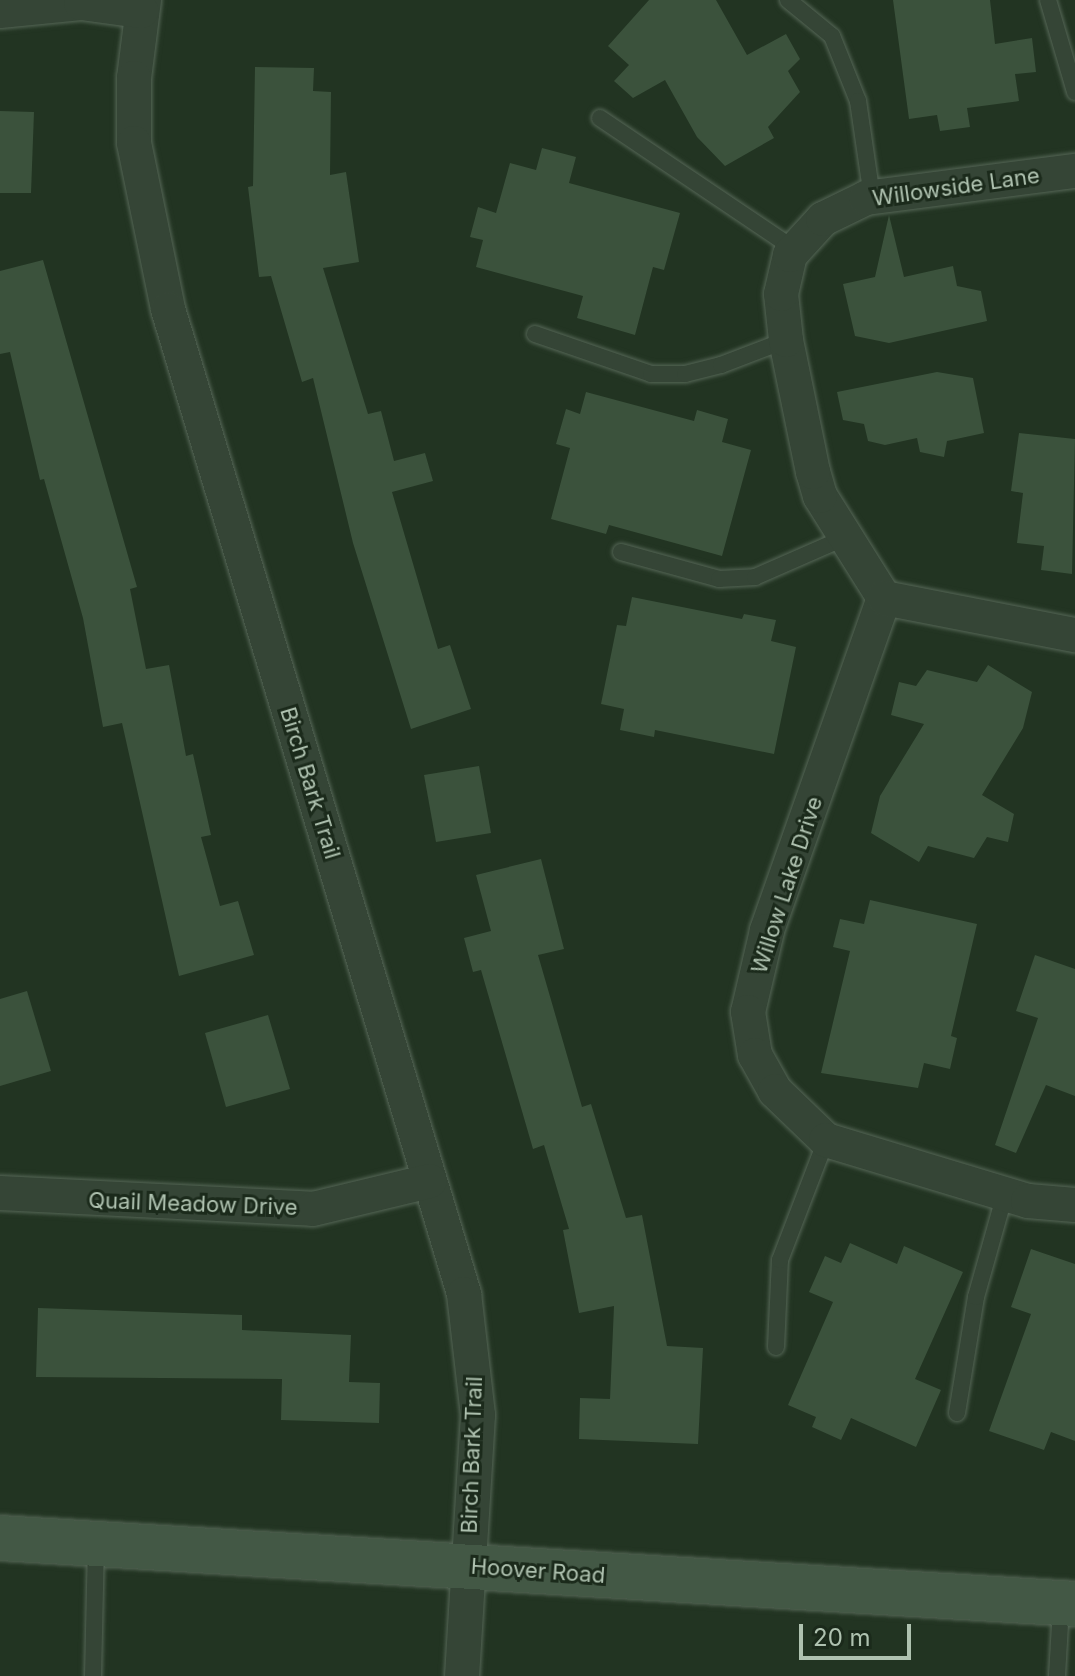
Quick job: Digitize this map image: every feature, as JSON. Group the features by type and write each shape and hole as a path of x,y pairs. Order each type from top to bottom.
{"main road":[{"name":"Hoover Road","path":"0,1538 1068,1604"}],"street":[{"path":"0,11 81,3 143,6"},
{"name":"Birch Bark Trail","path":"143,6 134,143 168,309 464,1294 474,1354 478,1415 462,1676"},
{"name":"Willowside Lane","path":"884,598 820,496 786,340 781,294 796,250 823,219 872,197 1075,171"},
{"path":"884,598 1075,635"},
{"name":"Willow Lake Drive","path":"884,598 767,931 748,1012 755,1055 775,1091 826,1140 1005,1194 1075,1205"},
{"name":"Quail Meadow Drive","path":"0,1193 313,1209 430,1181"}],"lane":[{"path":"788,0 832,36 858,101 872,197"},
{"path":"1048,0 1075,92"},
{"path":"600,118 796,250"},
{"path":"535,334 651,374 685,374 721,365 786,340"},
{"path":"621,552 719,579 755,577 846,537"},
{"path":"776,1347 780,1260 826,1140"},
{"path":"957,1413 976,1297 1005,1194"},
{"path":"93,1676 96,1544"},
{"path":"1057,1676 1068,1604"}],"building":[{"path":"649,0 716,0 747,55 786,34 800,59 788,71 800,92 768,127 774,138 725,166 697,137 665,80 633,98 614,81 629,65 608,46"},
{"path":"893,0 990,0 995,44 1032,38 1036,72 1015,74 1019,101 967,108 970,127 940,131 937,115 909,119"},
{"path":"255,67 314,68 313,91 331,92 330,175 346,172 359,262 323,268 368,414 381,411 394,461 425,453 433,481 392,492 438,649 450,645 471,709 411,729 353,543 313,378 302,382 271,276 259,277 248,187 253,186"},
{"path":"0,111 34,112 31,193 0,193"},
{"path":"542,148 576,157 569,183 680,213 664,270 653,267 635,335 577,318 583,296 476,267 483,240 470,237 478,207 496,213 510,163 536,170"},
{"path":"889,215 904,277 953,266 957,286 981,291 987,321 889,343 855,336 843,284 875,277"},
{"path":"43,260 137,587 130,589 146,669 169,665 186,756 193,754 211,835 201,837 220,906 238,901 254,955 179,976 122,723 103,727 83,618 44,479 40,480 10,352 0,354 0,271"},
{"path":"937,372 973,378 984,433 947,441 944,457 920,452 917,438 885,445 868,441 864,424 843,420 837,392"},
{"path":"586,392 694,421 697,410 728,419 722,442 751,450 722,556 609,525 606,534 551,519 570,448 556,444 566,409 580,414"},
{"path":"1019,433 1075,439 1072,574 1041,570 1044,546 1017,543 1023,493 1011,491"},
{"path":"632,597 742,619 744,614 776,620 771,641 796,647 774,754 655,730 654,737 620,730 624,709 601,704 617,625 626,626"},
{"path":"988,665 1032,692 1023,728 982,795 1014,814 1008,842 987,837 974,858 928,846 919,862 871,833 880,796 924,724 891,715 899,682 916,686 927,670 977,682"},
{"path":"479,766 491,833 436,842 424,775"},
{"path":"541,859 564,949 538,955 582,1107 591,1104 626,1218 642,1215 667,1346 703,1348 698,1444 579,1439 580,1398 610,1399 614,1306 579,1313 563,1230 569,1229 544,1145 533,1149 481,970 473,972 464,938 491,931 476,875"},
{"path":"870,900 977,924 951,1036 957,1038 950,1069 924,1063 918,1088 821,1073 850,951 833,947 840,919 864,924"},
{"path":"1035,955 1075,969 1075,1096 1046,1085 1016,1153 995,1145 1038,1018 1016,1011"},
{"path":"27,991 51,1071 0,1086 0,999"},
{"path":"268,1015 290,1089 226,1107 205,1033"},
{"path":"850,1243 897,1264 904,1246 963,1272 915,1379 941,1390 916,1447 851,1418 841,1440 812,1427 816,1417 788,1405 833,1302 809,1292 825,1256 841,1263"},
{"path":"1031,1249 1075,1264 1075,1441 1051,1432 1044,1450 989,1431 1031,1314 1011,1307"},
{"path":"38,1308 242,1315 242,1330 351,1335 349,1382 380,1383 379,1423 281,1420 282,1379 36,1377"}]}
